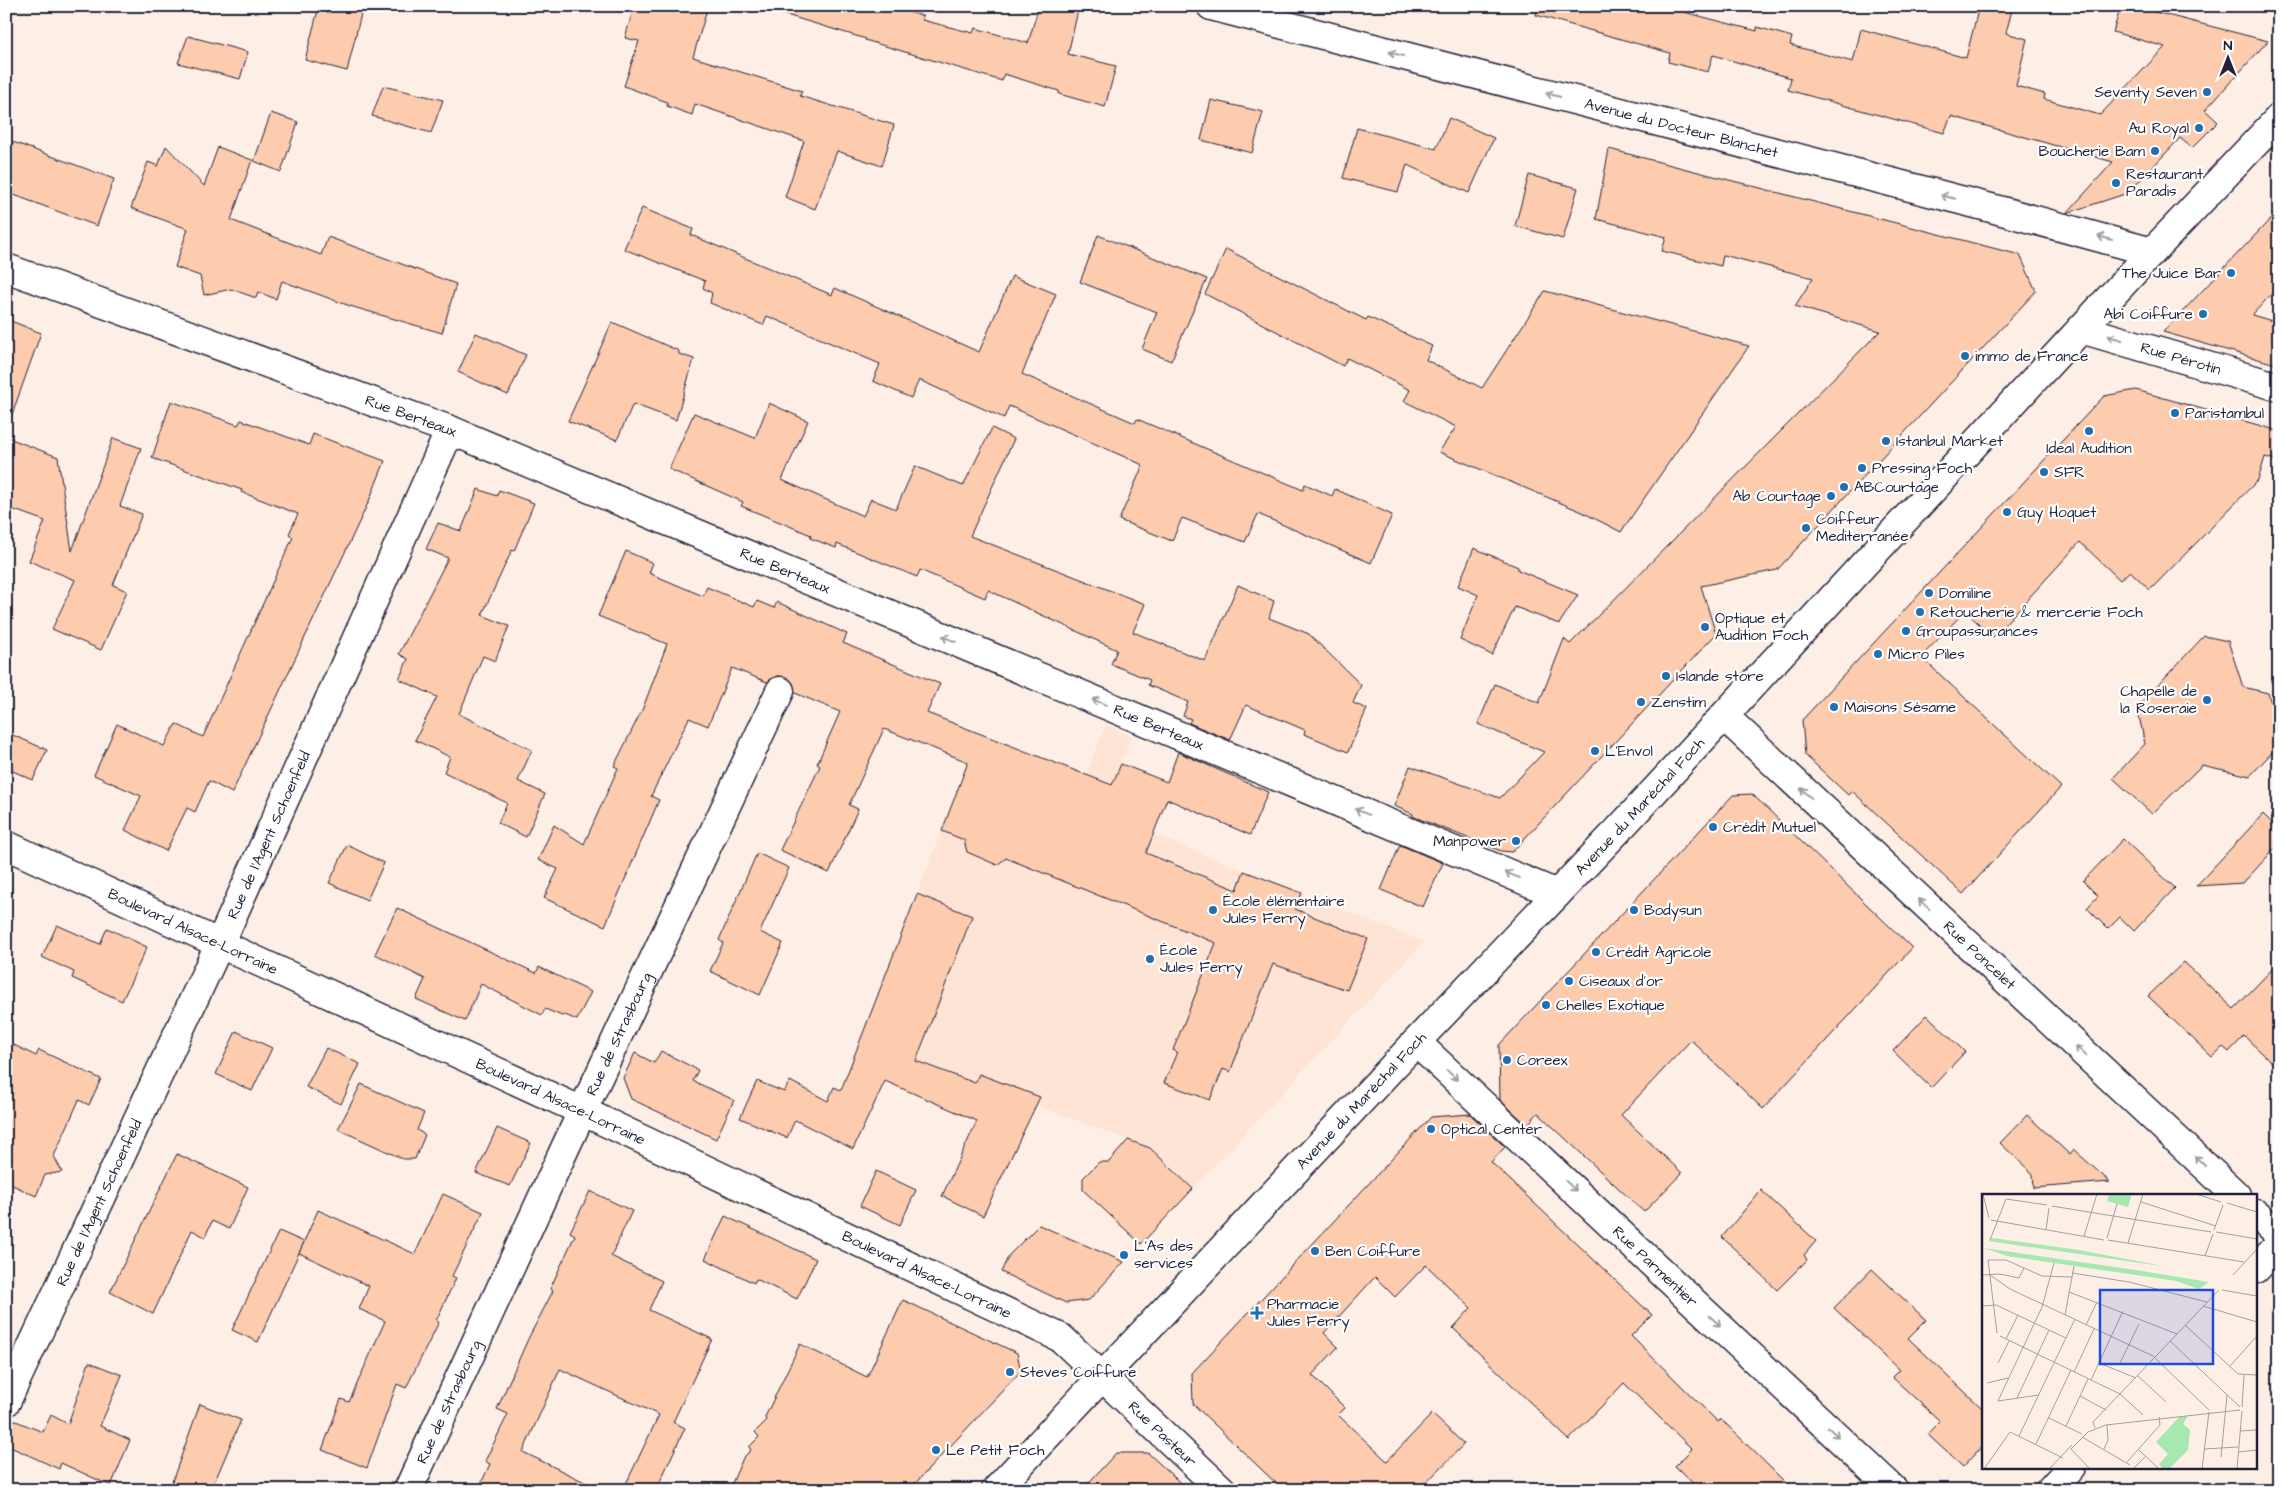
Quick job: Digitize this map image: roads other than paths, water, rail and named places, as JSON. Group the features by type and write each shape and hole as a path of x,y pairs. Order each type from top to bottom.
{"street":[{"name":"Avenue du Docteur Blanchet","path":"1211,6 1991,208 2152,252"},
{"name":"Avenue du Maréchal Foch","path":"996,1490 1724,716 2152,252 2279,118"},
{"name":"Rue Berteaux","path":"6,268 450,430 1557,894"},
{"name":"Rue Pérotin","path":"2081,329 2279,387"},
{"name":"Rue de l'Agent Schoenfeld","path":"6,1402 218,944 450,430"},
{"name":"Rue de Strasbourg","path":"409,1488 582,1111 780,690"},
{"name":"Rue Poncelet","path":"1724,716 2235,1194"},
{"name":"Boulevard Alsace-Lorraine","path":"6,845 582,1111 1061,1338 1103,1378"},
{"name":"Rue Parmentier","path":"1416,1042 1894,1490"},
{"path":"2258,1216 2279,1235"},
{"path":"2258,1267 2279,1245"},
{"name":"Rue Pasteur","path":"1103,1378 1222,1490"},
{"path":"2050,1490 2071,1468"}],"place":[{"name":"Seventy Seven","path":"2207,92"},
{"name":"Au Royal","path":"2199,128"},
{"name":"Boucherie Bam","path":"2155,151"},
{"name":"Restaurant Paradis","path":"2116,183"},
{"name":"The Juice Bar","path":"2231,273"},
{"name":"Abi Coiffure","path":"2203,314"},
{"name":"immo de France","path":"1965,356"},
{"name":"Paristambul","path":"2175,413"},
{"name":"Ideal Audition","path":"2089,431"},
{"name":"Istanbul Market","path":"1886,441"},
{"name":"Pressing Foch","path":"1862,468"},
{"name":"SFR","path":"2044,472"},
{"name":"ABCourtage","path":"1844,487"},
{"name":"Ab Courtage","path":"1831,496"},
{"name":"Guy Hoquet","path":"2007,512"},
{"name":"Coiffeur Mediterranée","path":"1806,528"},
{"name":"Domiline","path":"1929,593"},
{"name":"Retoucherie & mercerie Foch","path":"1920,612"},
{"name":"Optique et Audition Foch","path":"1705,627"},
{"name":"Groupassurances","path":"1906,631"},
{"name":"Micro Piles","path":"1878,654"},
{"name":"Islande store","path":"1666,676"},
{"name":"Chapelle de la Roseraie","path":"2207,700"},
{"name":"Zenstim","path":"1641,702"},
{"name":"Maisons Sésame","path":"1834,707"},
{"name":"L'Envol","path":"1595,751"},
{"name":"Crédit Mutuel","path":"1713,827"},
{"name":"Manpower","path":"1516,841"},
{"name":"École élémentaire Jules Ferry","path":"1213,910"},
{"name":"Bodysun","path":"1634,910"},
{"name":"Crédit Agricole","path":"1596,952"},
{"name":"École Jules Ferry","path":"1150,959"},
{"name":"Ciseaux d'or","path":"1569,981"},
{"name":"Chelles Exotique","path":"1546,1005"},
{"name":"Coreex","path":"1507,1060"},
{"name":"Optical Center","path":"1431,1129"},
{"name":"Ben Coiffure","path":"1315,1251"},
{"name":"L'As des services","path":"1124,1255"},
{"name":"Pharmacie Jules Ferry","path":"1257,1313"},
{"name":"Steves Coiffure","path":"1010,1372"},
{"name":"Le Petit Foch","path":"936,1450"}]}
